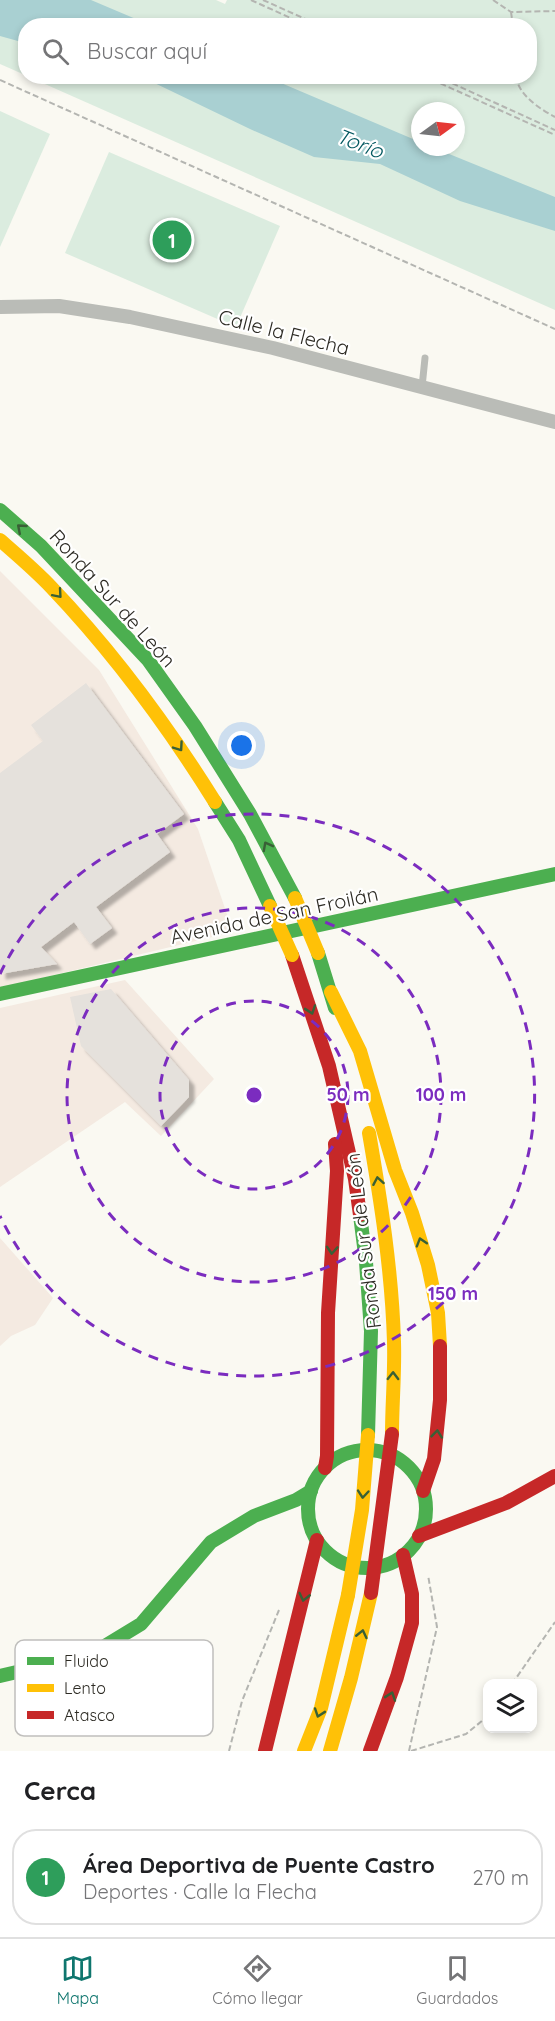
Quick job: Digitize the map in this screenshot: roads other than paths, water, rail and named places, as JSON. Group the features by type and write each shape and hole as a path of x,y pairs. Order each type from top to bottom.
{"main road":[{"name":"Ronda Sur de León","path":"0,510 40,546 148,660 195,726 250,813 295,898 318,953 366,1117 380,1187 388,1255 394,1344 392,1434 371,1593 351,1678 330,1751"},
{"name":"Ronda Sur de León","path":"0,540 50,586 129,676 195,770 238,840 270,906 292,955 329,1066 355,1179 366,1262 371,1331 368,1435 362,1510 348,1595 321,1708 304,1751"},
{"name":"Avenida de San Froilán","path":"0,994 555,874"},
{"path":"329,1066 337,1171 328,1313 327,1456 325,1467 311,1491 309,1519 317,1539 326,1551 350,1565 364,1567 385,1564 403,1555 419,1536 424,1521 424,1498 434,1459 440,1400 441,1359 438,1313 428,1265 412,1213 395,1170 360,1051 331,992"},
{"path":"325,1467 351,1452 380,1451 394,1456 407,1465 417,1477 424,1498 448,1510 474,1514"},
{"path":"419,1536 506,1503 555,1476"},
{"path":"115,1640 141,1624 212,1542 254,1516 296,1500 311,1491"},
{"path":"276,1508 309,1519"},
{"path":"265,1751 317,1539"},
{"path":"370,1751 397,1677 412,1623 412,1594 403,1555"},
{"path":"0,1676 15,1672"}],"street":[{"name":"Calle la Flecha","path":"0,307 59,306 130,317 273,348 555,422"}],"lane":[{"path":"422,387 425,358"}],"water":[{"path":"0,0 91,0 133,18 18,18 18,41 0,36"},
{"name":"Torío","path":"157,84 283,84 411,138 411,156 454,156 555,197 555,231 460,201 380,164 314,157"}],"place":[{"name":"Área Deportiva de Puente Castro","path":"172,240"}]}
